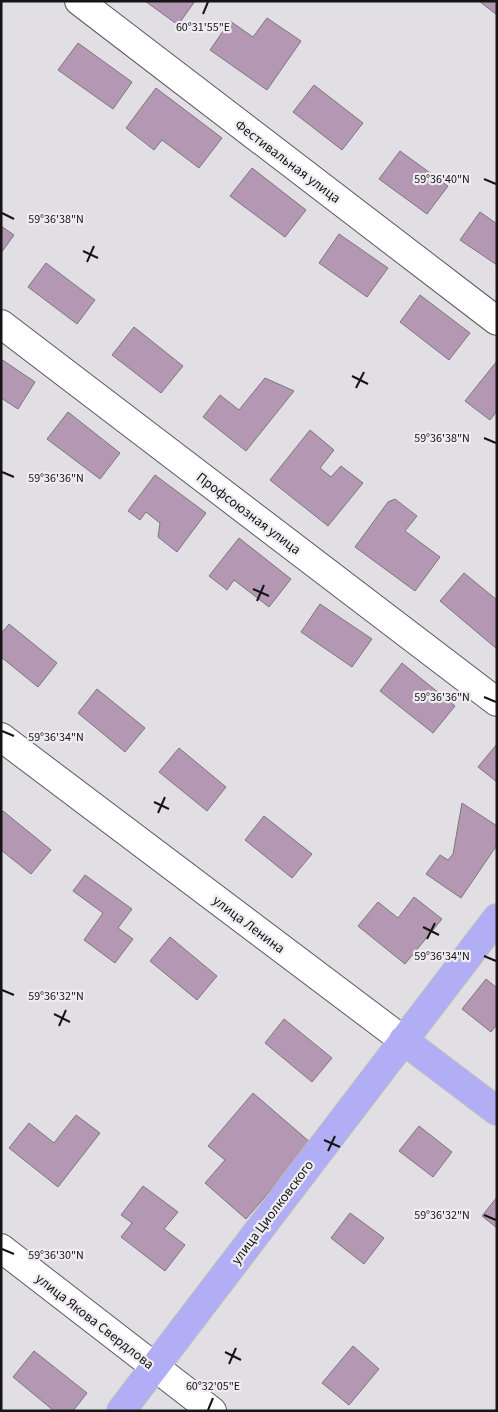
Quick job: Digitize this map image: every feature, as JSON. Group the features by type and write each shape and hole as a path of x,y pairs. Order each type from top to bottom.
{"main road":[{"name":"улица Циолковского","path":"121,1411 402,1040 497,918"},
{"name":"улица Ленина","path":"402,1040 497,1111"}],"street":[{"name":"Фестивальная улица","path":"79,1 497,321"},
{"name":"Профсоюзная улица","path":"1,324 497,702"},
{"name":"улица Ленина","path":"1,737 402,1040"},
{"name":"улица Якова Свердлова","path":"1,1248 212,1411"}],"building":[{"path":"145,1 195,1 178,25"},
{"path":"479,1 497,1 497,15"},
{"path":"267,18 301,41 267,90 210,50 230,21 253,37"},
{"path":"78,43 132,82 113,109 58,70"},
{"path":"314,85 363,123 342,150 293,112"},
{"path":"156,88 222,138 199,168 162,140 154,150 126,128"},
{"path":"400,151 448,186 427,214 379,179"},
{"path":"252,168 306,210 285,237 230,196"},
{"path":"480,212 497,224 497,265 460,240"},
{"path":"1,226 14,235 1,253"},
{"path":"339,234 388,268 367,297 319,263"},
{"path":"46,263 95,300 77,324 28,287"},
{"path":"420,295 470,333 449,360 400,322"},
{"path":"134,327 183,366 161,393 112,355"},
{"path":"1,359 35,382 18,409 1,398"},
{"path":"497,361 497,411 490,420 465,401"},
{"path":"265,378 294,391 246,451 203,417 220,395 239,410"},
{"path":"68,412 120,453 100,479 47,439"},
{"path":"310,430 334,450 320,468 331,477 341,466 363,483 328,526 270,480"},
{"path":"155,475 206,513 177,552 158,537 160,523 146,512 140,520 128,511"},
{"path":"395,499 417,516 405,531 440,557 415,591 355,547 388,502"},
{"path":"239,538 291,579 269,607 234,580 227,590 209,576"},
{"path":"464,573 497,600 497,649 440,601"},
{"path":"320,604 372,639 352,667 301,632"},
{"path":"9,624 57,663 38,687 1,657 1,634"},
{"path":"402,663 455,706 433,733 380,691"},
{"path":"97,689 145,728 125,752 78,713"},
{"path":"497,744 497,782 478,767"},
{"path":"179,748 226,787 207,811 159,772"},
{"path":"462,803 497,826 497,845 461,898 426,874 440,855 448,860 453,854"},
{"path":"3,811 51,850 31,874 1,850 1,814"},
{"path":"264,816 312,854 292,878 245,840"},
{"path":"85,875 132,909 118,928 133,939 115,963 84,940 103,913 73,891"},
{"path":"414,897 442,919 405,964 358,926 378,902 398,918"},
{"path":"170,937 217,976 197,1000 150,961"},
{"path":"486,979 497,988 497,1024 491,1032 462,1009"},
{"path":"284,1019 332,1058 312,1082 265,1043"},
{"path":"253,1093 311,1143 246,1219 205,1183 225,1160 208,1146"},
{"path":"76,1115 100,1133 58,1187 9,1148 29,1123 54,1143"},
{"path":"419,1126 452,1152 433,1177 399,1151"},
{"path":"143,1186 178,1212 164,1229 185,1245 165,1271 121,1237 132,1223 121,1215"},
{"path":"497,1197 497,1228 482,1216"},
{"path":"350,1213 384,1238 364,1264 331,1238"},
{"path":"353,1346 379,1369 349,1405 322,1383"},
{"path":"34,1351 87,1393 73,1411 54,1411 13,1377"}]}
